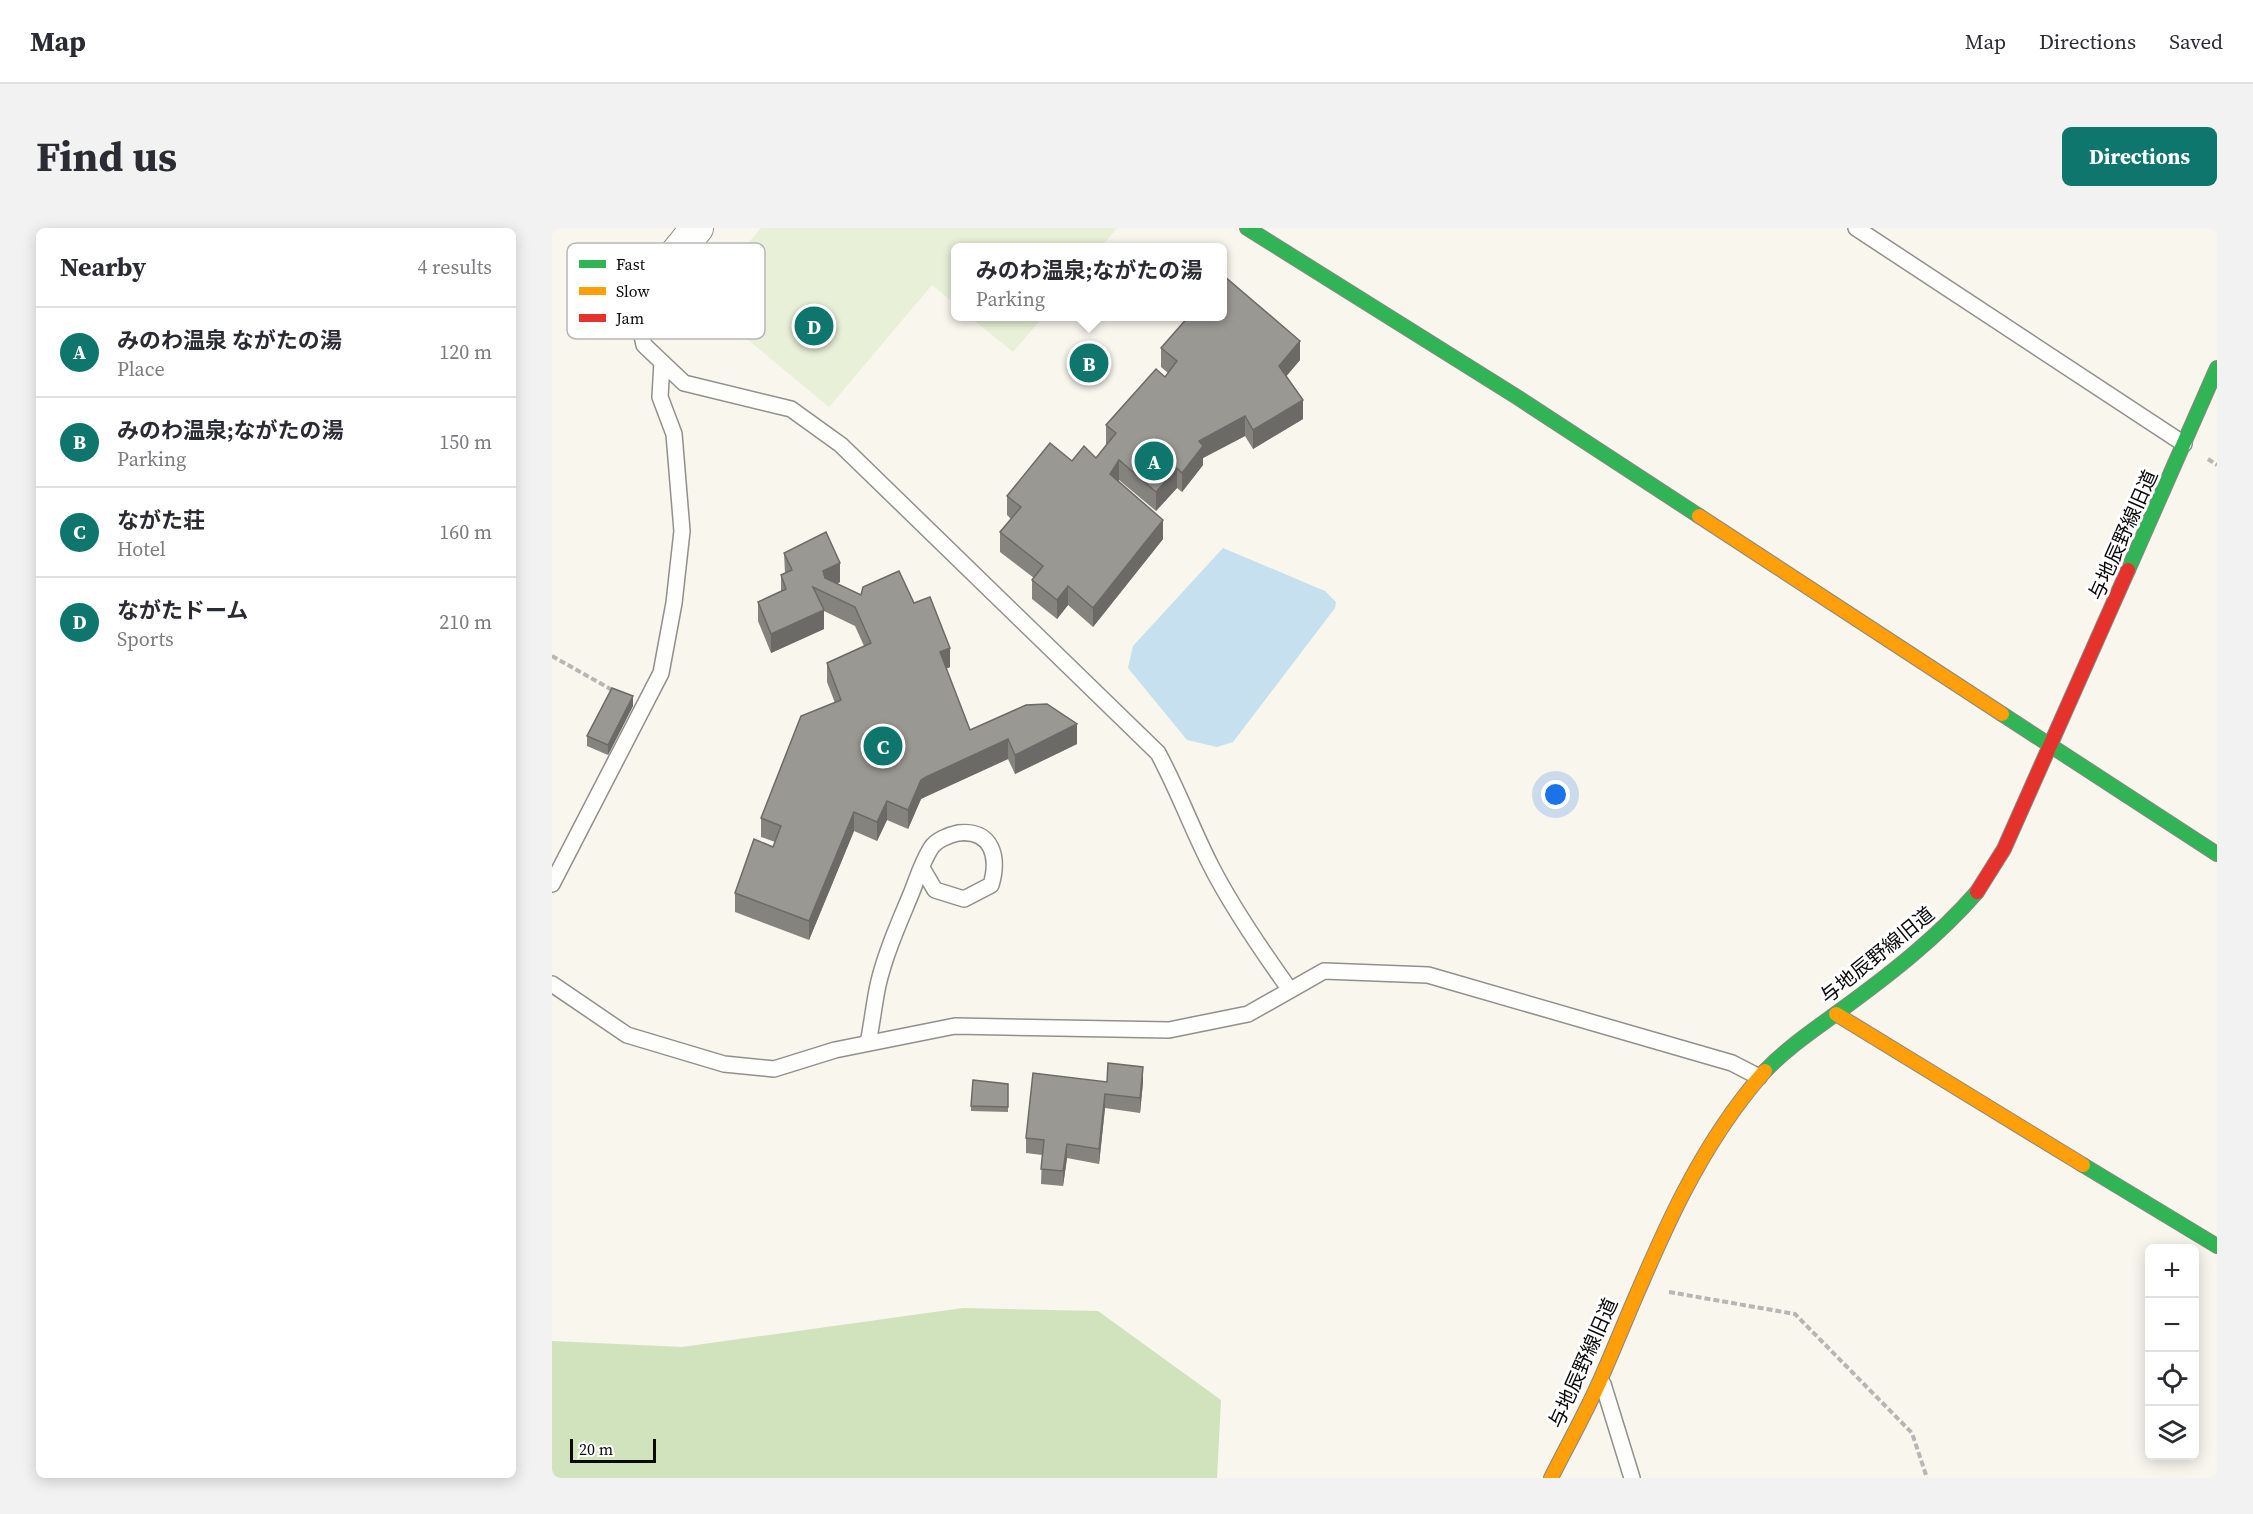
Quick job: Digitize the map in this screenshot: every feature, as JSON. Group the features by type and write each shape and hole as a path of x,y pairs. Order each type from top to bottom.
{"street":[{"path":"685,243 697,228"},
{"path":"1248,228 1517,397 2217,854"},
{"name":"与地辰野線旧道","path":"1551,1478 1601,1378 1639,1287 1706,1151 1731,1112 1759,1077 1796,1044 1904,963 1956,916 1982,886 2004,849 2051,746 2217,368"},
{"path":"1836,1014 2217,1246"}],"lane":[{"path":"1856,228 2184,444"},
{"path":"643,339 644,345 684,383 790,409 841,445 1158,753 1177,787 1211,867 1266,957 1290,990"},
{"path":"552,884 661,673 674,603 682,531 674,434 660,397 662,362"},
{"path":"868,1043 878,983 922,868 932,846 949,835 970,832 986,840 994,854 996,869 992,885 964,899 935,890 922,868"},
{"path":"552,984 627,1035 724,1064 774,1069 868,1043 955,1026 1168,1030 1248,1014 1324,971 1428,975 1732,1063 1759,1077"},
{"path":"1601,1378 1632,1478"}],"path":[{"path":"552,656 643,707"},
{"path":"1639,1287 1795,1314 1912,1433 1927,1478"}],"green space":[{"path":"761,228 1117,228 1104,243 951,243 951,301 932,285 829,407 747,339 765,339 765,243 748,243"},
{"path":"975,321 1040,321 1013,352"},
{"path":"963,1308 1098,1311 1221,1400 1217,1478 552,1478 552,1341 682,1347"}],"water":[{"path":"1223,548 1325,591 1336,602 1335,608 1233,742 1217,747 1187,740 1128,668 1133,646"}],"building":[{"path":"1227,279 1300,341 1279,366 1303,400 1253,430 1245,416 1199,441 1203,446 1182,473 1177,468 1156,492 1119,460 1110,474 1163,520 1093,608 1068,586 1057,600 1032,580 1043,566 1000,532 1021,507 1007,496 1050,443 1072,461 1084,446 1096,458 1116,433 1106,425 1156,369 1165,377 1177,361 1161,348 1185,321 1227,321"},
{"path":"826,532 840,563 823,571 825,578 861,595 863,587 899,571 914,603 930,597 950,648 940,652 970,730 1026,705 1047,704 1077,724 1015,755 1008,739 926,777 921,780 908,810 887,801 877,822 854,812 809,921 735,893 754,839 773,847 781,826 761,818 801,716 841,700 827,663 871,643 855,607 813,587 824,610 771,634 758,602 786,589 781,575 792,570 784,553"},
{"path":"612,688 633,696 608,745 587,736"},
{"path":"1108,1063 1143,1067 1140,1098 1105,1094 1099,1149 1067,1144 1063,1171 1041,1169 1044,1140 1026,1138 1033,1073 1107,1082"},
{"path":"973,1080 1008,1084 1008,1107 971,1106"}],"traffic: fast":[{"path":"1247,228 1517,397 1699,516"},
{"path":"2128,570 2217,368"},
{"path":"2002,714 2217,854"},
{"path":"1765,1071 1792,1046 1912,955 1946,925 1977,892"},
{"path":"2083,1165 2217,1246"}],"traffic: slow":[{"path":"1699,516 2002,714"},
{"path":"1836,1014 2083,1165"},
{"path":"1551,1478 1584,1415 1653,1256 1691,1178 1737,1105 1765,1071"}],"traffic: jam":[{"path":"1977,892 2004,849 2128,570"}],"place":[{"name":"ながたドーム","path":"814,326"},
{"name":"みのわ温泉;ながたの湯","path":"1089,363"},
{"name":"みのわ温泉 ながたの湯","path":"1154,461"},
{"name":"ながた荘","path":"883,746"}]}
